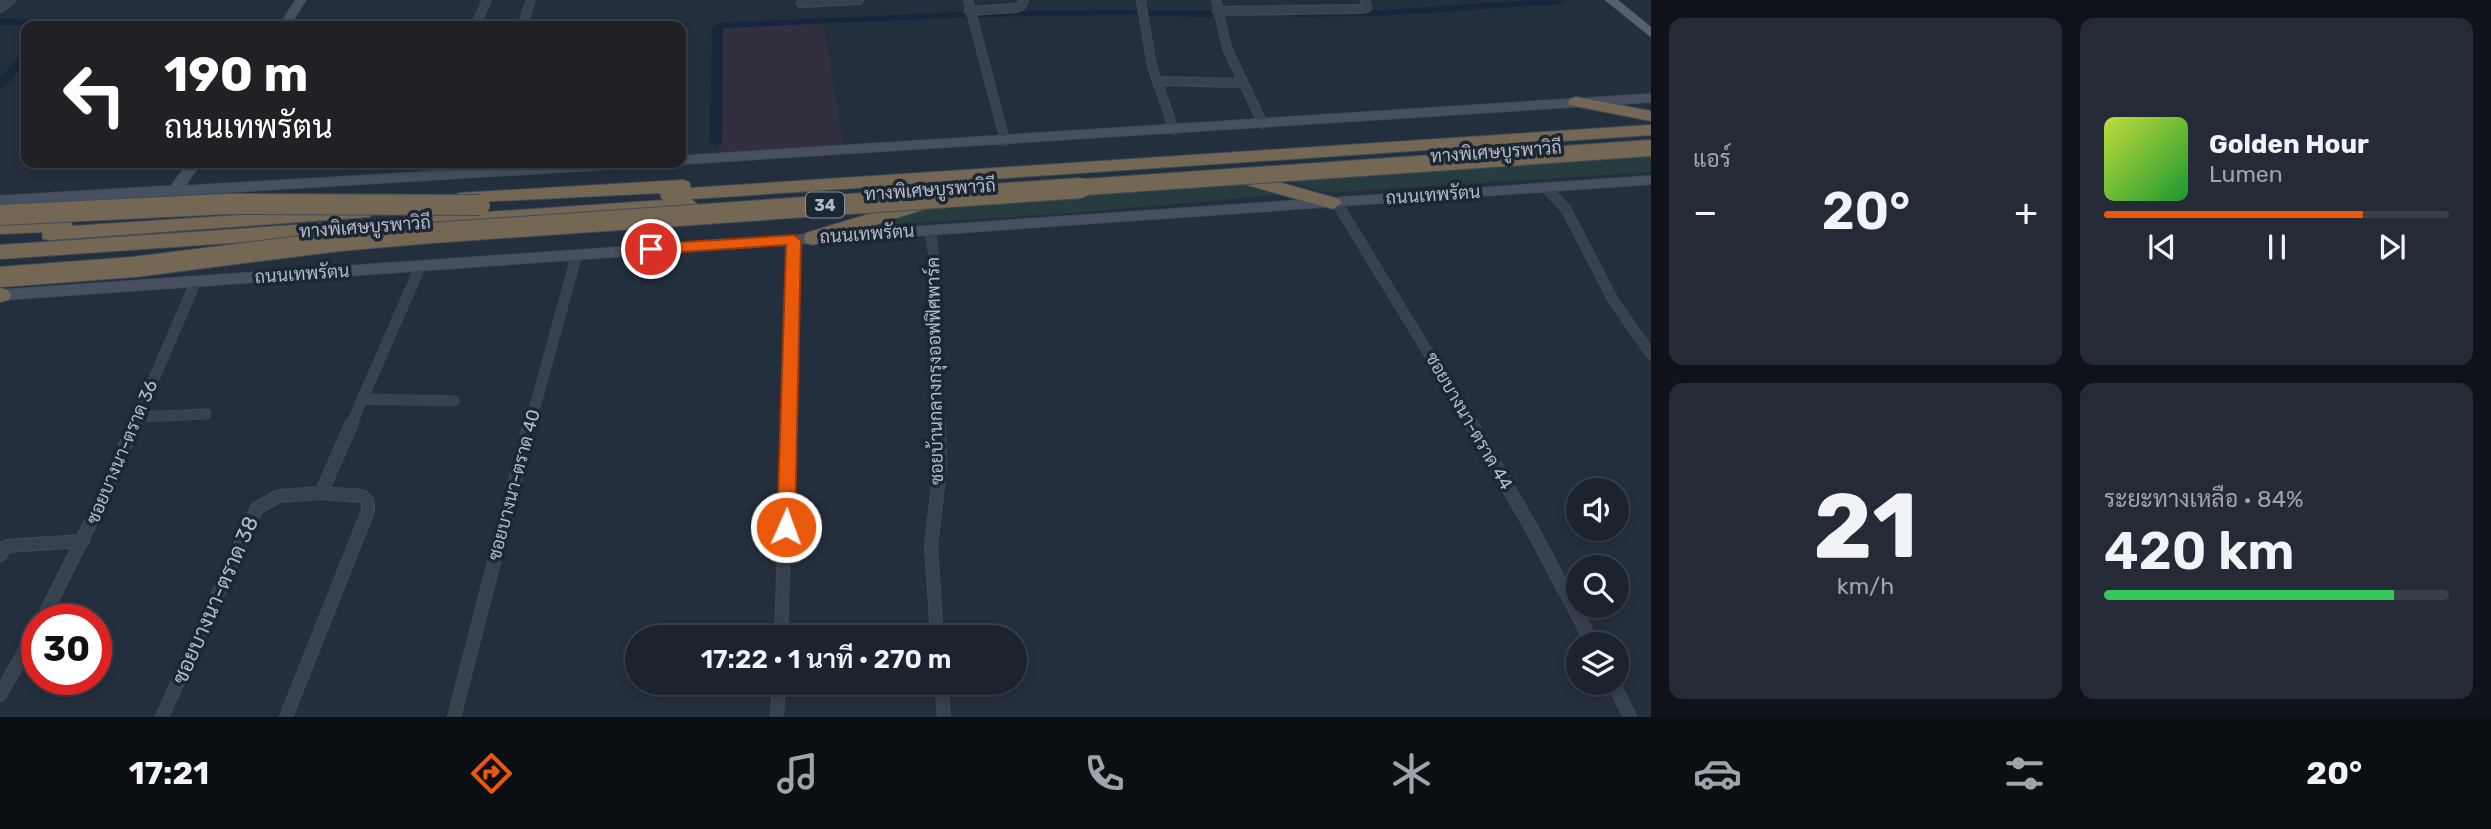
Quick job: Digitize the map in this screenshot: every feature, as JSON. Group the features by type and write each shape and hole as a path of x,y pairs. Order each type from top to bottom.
{"highway":[{"path":"1576,102 1651,118"},
{"name":"34","path":"0,228 832,177 1651,118"},
{"name":"ทางพิเศษบูรพาวิถี","path":"0,238 480,205 836,186 1651,130"},
{"name":"ทางพิเศษบูรพาวิถี","path":"0,252 1651,141"},
{"path":"0,290 134,267 267,249 431,233 1651,150"},
{"name":"ถนนเทพรัตน","path":"0,261 1651,150"},
{"path":"1246,178 1335,203"},
{"path":"803,239 944,198"},
{"path":"0,215 227,204 480,205"}],"main road":[{"path":"287,21 301,0"},
{"path":"1611,0 1651,33"},
{"path":"686,160 1651,98"},
{"path":"175,191 191,168"},
{"path":"0,201 424,177 447,169 480,168"},
{"name":"ถนนเทพรัตน","path":"0,290 196,281 1651,180"}],"street":[{"path":"0,8 11,0"},
{"path":"477,21 487,0"},
{"path":"524,21 531,0"},
{"path":"801,3 859,0"},
{"path":"968,0 1004,141"},
{"path":"970,11 1015,8 1021,6 1024,0"},
{"path":"1141,0 1142,19 1161,99 1174,130"},
{"path":"1216,0 1217,11 1242,83 1263,124"},
{"path":"1217,11 1359,9 1367,8 1365,0"},
{"path":"1158,81 1242,83"},
{"path":"424,177 428,168"},
{"path":"1545,187 1566,209 1613,300 1651,354"},
{"name":"ซอยบางนา-ตราด 44","path":"1335,203 1427,348 1544,548 1587,632"},
{"name":"ซอยบ้านกลางกรุงออฟฟิศพาร์ค","path":"930,230 936,270 940,469 931,546 936,625"},
{"path":"782,625 803,239"},
{"name":"ซอยบางนา-ตราด 40","path":"454,717 504,518 578,254"},
{"path":"321,493 421,265"},
{"name":"ซอยบางนา-ตราด 36","path":"50,604 83,541 196,281"},
{"path":"363,399 453,401"},
{"path":"137,418 206,414"},
{"name":"ซอยบางนา-ตราด 38","path":"162,717 257,508 268,498 284,493 362,496 368,502 368,511 286,717"},
{"path":"2,549 83,541"},
{"path":"0,695 21,658"},
{"path":"777,717 778,695"},
{"path":"942,695 944,717"},
{"path":"1619,695 1630,717"}],"shaded area":[{"path":"823,23 844,148 719,153 719,28"}],"green space":[{"path":"1651,156 1651,172 1339,192 1320,192 1289,180"},
{"path":"1252,182 1287,194 1074,213 864,226 927,205"}],"waterway":[{"path":"1293,14 1381,13 1560,1"},
{"path":"978,14 1134,13"},
{"path":"1149,13 1210,14"},
{"path":"716,142 717,28 721,25 963,15"},
{"path":"0,22 21,22"},
{"path":"0,85 21,61"}],"route":[{"path":"651,249 794,240 786,527"}]}
